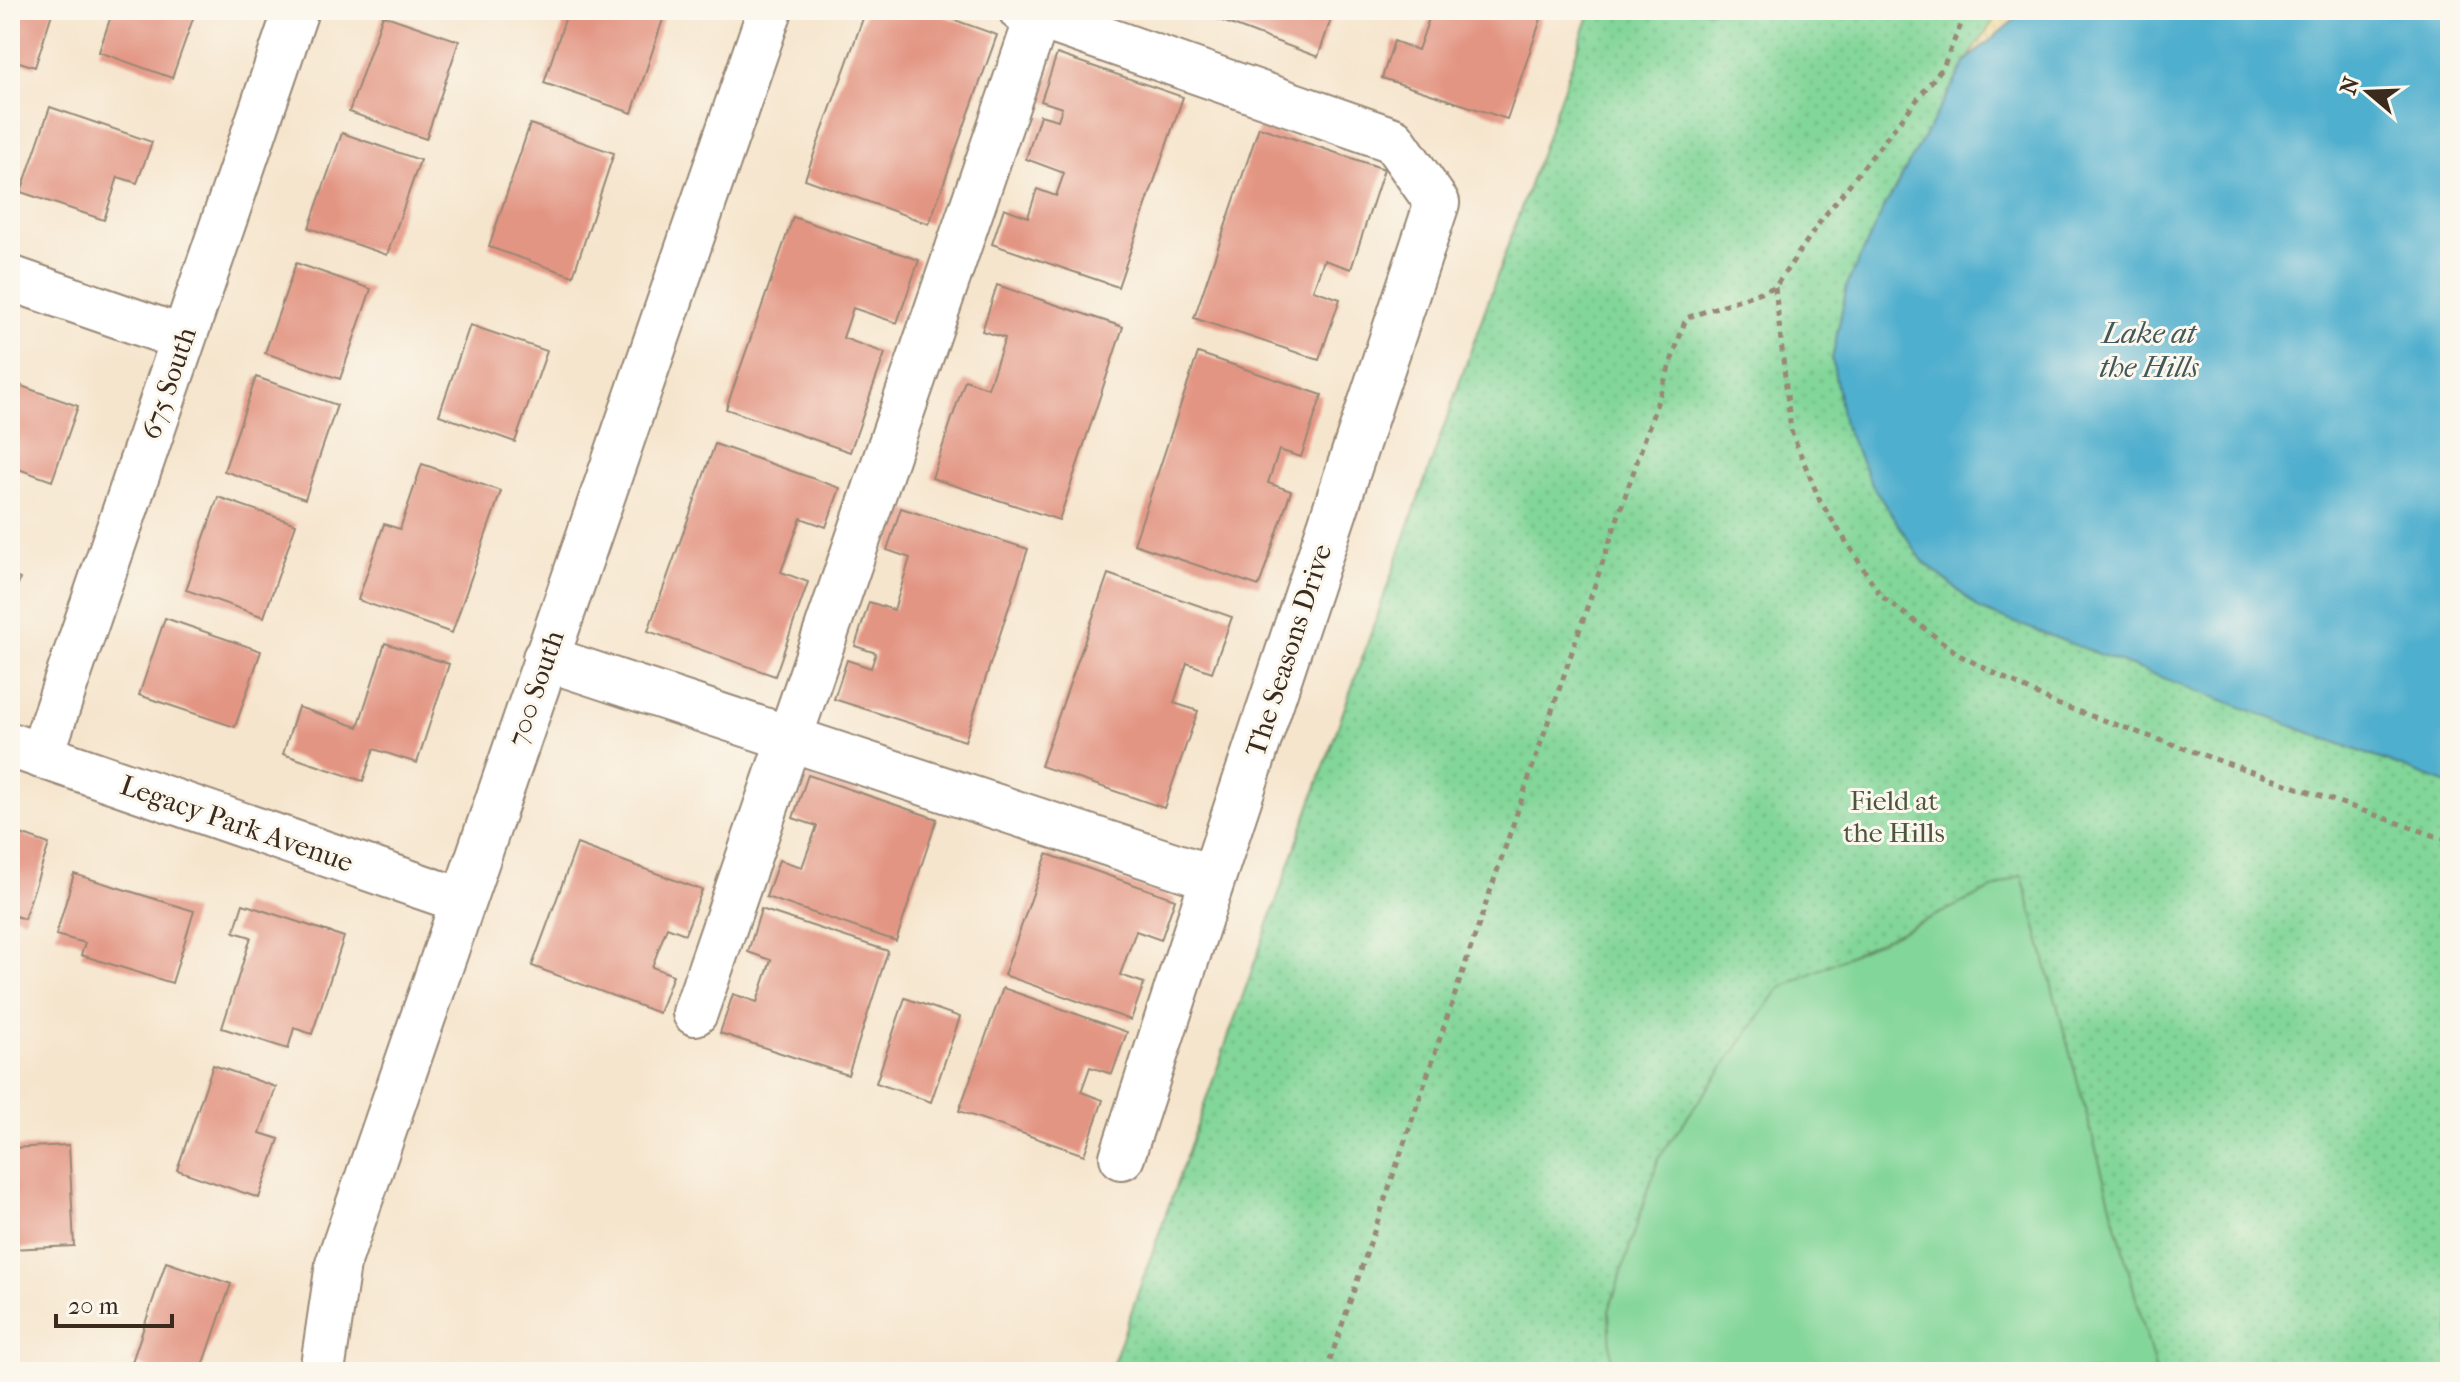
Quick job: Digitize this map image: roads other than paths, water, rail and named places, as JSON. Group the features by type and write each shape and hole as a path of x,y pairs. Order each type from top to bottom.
{"street":[{"name":"675 South","path":"26,751 183,338 296,10"},
{"name":"700 South","path":"322,1372 338,1264 770,10"},
{"path":"695,1013 792,738 1033,12"},
{"name":"The Seasons Drive","path":"1033,12 1393,140 1437,203 1213,878"},
{"path":"10,278 183,338"},
{"path":"545,658 1213,878 1122,1157"},
{"name":"Legacy Park Avenue","path":"26,751 463,901"}],"water":[{"name":"Lake at the Hills","path":"2026,10 2450,10 2450,785 1981,610 1922,560 1873,487 1844,425 1832,359 1847,285 1884,208 1967,60"}],"park label":[{"name":"Field at the Hills","path":"1894,816"}]}
